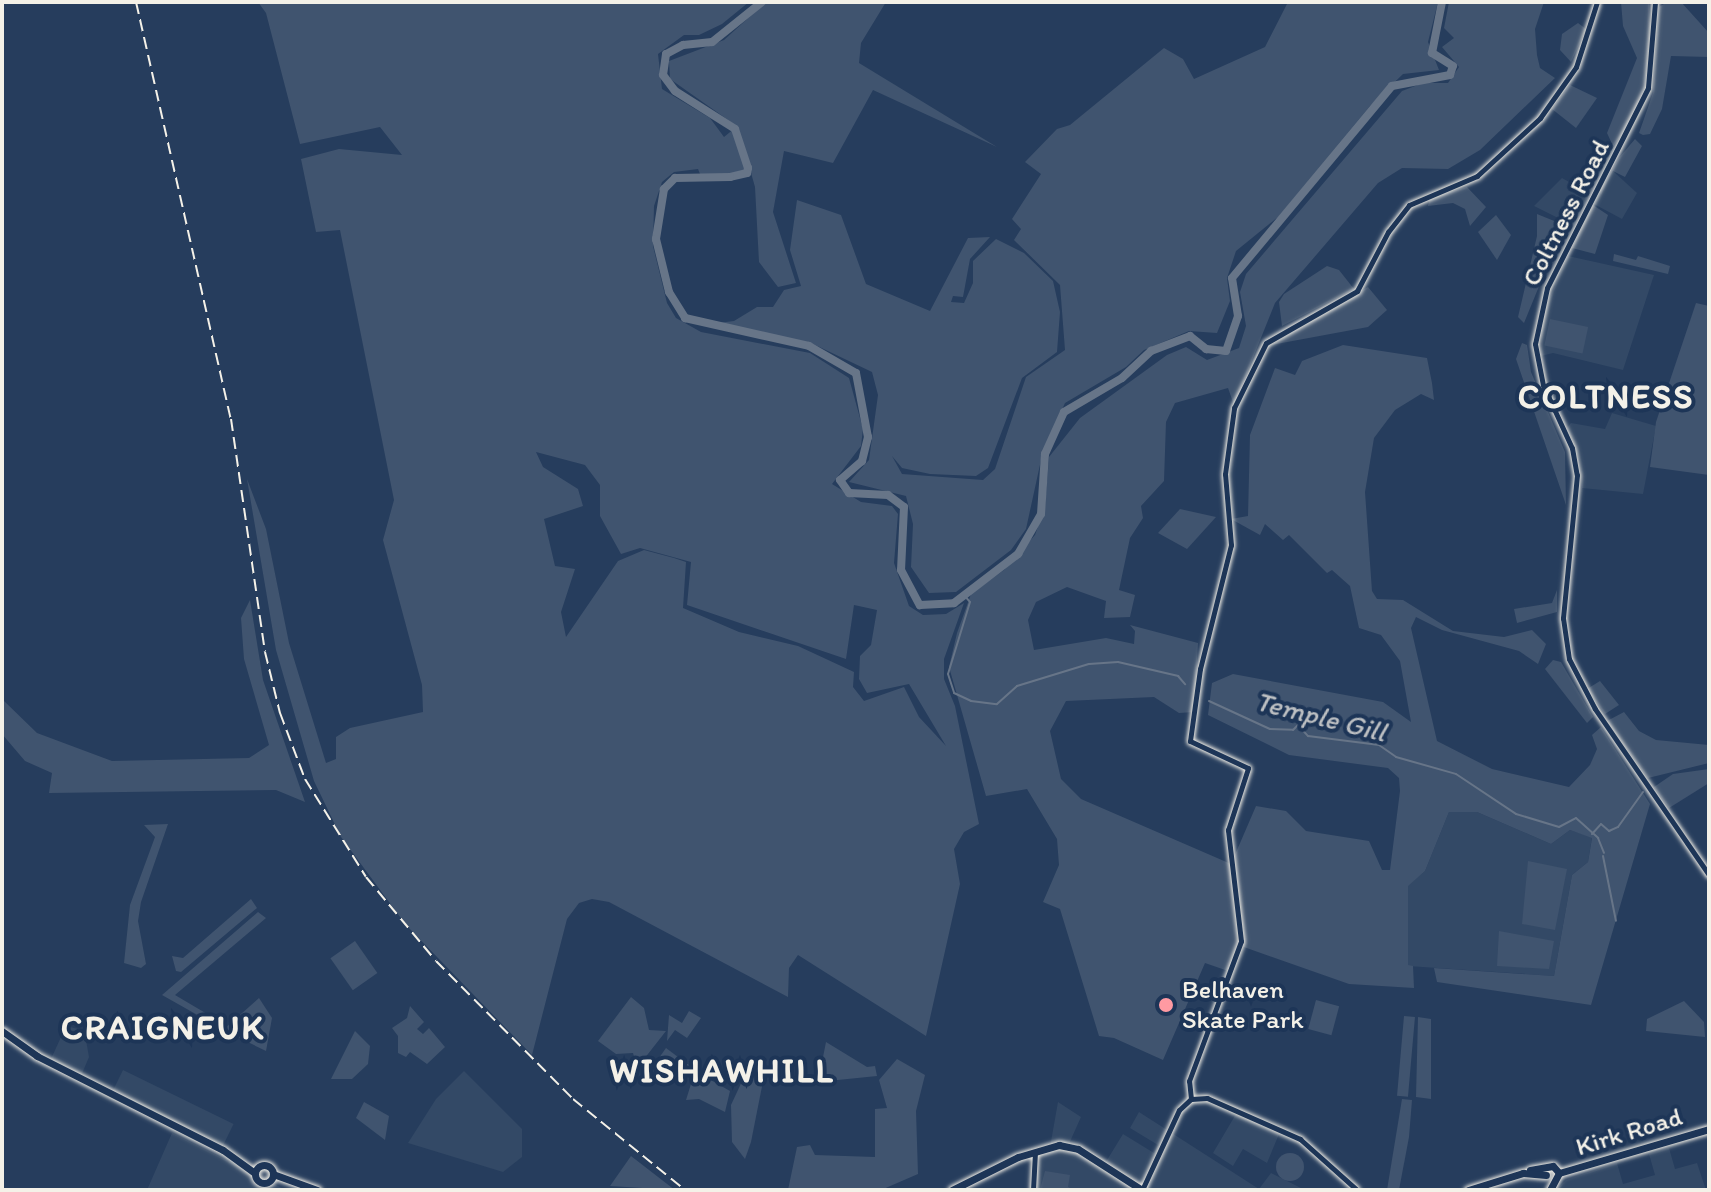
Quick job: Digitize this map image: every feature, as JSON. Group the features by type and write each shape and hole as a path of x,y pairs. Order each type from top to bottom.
{"main road":[{"path":"2,1031 81,1079 244,1163 256,1171 261,1183 272,1176 317,1190"},
{"name":"Kirk Road","path":"1547,1174 1559,1175 1709,1129"},
{"path":"952,1190 1035,1151 1059,1145 1078,1149 1142,1190"},
{"path":"256,1171 267,1166 272,1176"},
{"path":"1468,1190 1523,1173 1547,1174"},
{"name":"Kirk Road","path":"1547,1174 1559,1175"},
{"name":"Kirk Road","path":"1547,1174 1548,1190"},
{"name":"Kirk Road","path":"1548,1190 1559,1175"}],"street":[{"path":"1191,1099 1189,1081 1240,945 1228,830 1248,768 1190,741 1200,669 1231,545 1225,474 1230,425 1258,354 1276,335 1357,291 1388,232 1409,205 1477,176 1540,118 1576,67 1597,2"},
{"name":"Coltness Road","path":"1655,2 1648,88 1631,131 1547,288 1535,344 1543,385 1576,459 1575,523 1563,618 1569,659 1595,709 1709,875"},
{"path":"1142,1190 1179,1110 1191,1099 1207,1098 1300,1139 1357,1190"},
{"path":"1033,1190 1035,1151"}],"shaded area":[{"path":"258,2 749,2 722,24 699,35 684,35 658,54 662,89 710,118 724,137 735,128 747,168 730,177 700,174 698,169 674,172 662,182 654,206 653,246 667,303 676,318 701,332 810,353 849,378 863,429 861,446 832,484 861,502 892,506 898,514 894,563 909,606 923,615 946,614 964,603 944,659 944,679 955,706 979,824 964,832 954,849 960,884 926,1036 798,955 789,968 788,997 609,902 592,899 579,903 567,919 532,1055 406,925 341,837 314,781 276,650 247,479 266,529 289,643 326,763 336,759 336,737 350,728 423,712 422,685 383,540 394,500 340,230 316,232 301,159 339,149 402,155 380,127 300,144 266,13","holes":["536,452 585,465 600,485 600,516 621,554 640,548 691,562 687,605 846,659 854,605 877,610 871,645 860,656 859,679 867,693 909,684 946,746 919,717 904,687 864,701 853,687 854,672 798,646 739,632 683,608 686,562 674,558 644,550 618,561 566,637 561,612 575,569 555,566 544,519 583,506 578,489 543,467"]},
{"path":"766,2 886,2 861,43 859,63 997,147 873,90 833,163 784,151 773,212 796,283 778,287 759,262 755,187 738,127 670,79 669,61 724,40"},
{"path":"1288,2 1438,2 1428,42 1439,70 1403,74 1370,106 1278,217 1236,251 1227,278 1230,301 1217,333 1189,331 1144,350 1126,367 1065,403 1043,451 1026,529 1011,550 956,592 929,593 911,567 913,524 906,496 849,482 869,460 878,395 872,372 811,343 718,323 734,321 757,307 773,307 784,290 801,286 790,250 797,200 841,215 866,284 930,311 968,238 990,237 970,259 963,297 953,296 951,302 964,303 973,283 973,261 996,239 1024,253 1053,281 1060,312 1057,352 1022,378 988,468 976,476 930,474 902,468 892,456 902,474 983,480 995,469 1026,377 1065,350 1060,285 1014,240 1021,229 1012,219 1041,174 1025,162 1057,129 1070,125 1164,48 1183,59 1194,79 1265,47"},
{"path":"1449,2 1544,2 1535,29 1537,55 1540,68 1555,78 1480,150 1448,169 1402,168 1378,183 1275,303 1234,405 1228,388 1175,403 1166,422 1164,481 1141,506 1143,518 1130,538 1119,590 1135,595 1130,617 1104,618 1106,601 1067,587 1036,602 1028,620 1034,650 1106,638 1134,644 1135,631 1130,625 1198,643 1194,712 1179,713 1154,697 1066,701 1050,731 1061,779 1081,799 1231,864 1256,806 1286,811 1306,831 1369,841 1382,870 1390,870 1400,791 1399,778 1388,768 1289,755 1208,715 1212,683 1233,674 1383,702 1411,722 1400,661 1381,635 1359,628 1350,586 1332,570 1327,573 1289,535 1283,540 1265,524 1260,535 1231,519 1248,516 1250,435 1275,368 1295,375 1302,361 1343,345 1427,358 1432,383 1434,400 1421,394 1395,410 1374,438 1365,492 1372,591 1377,599 1403,600 1453,631 1504,637 1532,630 1546,644 1538,664 1519,651 1442,630 1416,617 1411,628 1437,741 1492,769 1569,787 1590,765 1597,749 1592,735 1601,727 1650,804 1591,1005 1437,982 1434,968 1554,976 1572,875 1588,862 1592,838 1570,830 1551,844 1477,812 1449,812 1425,871 1408,886 1408,965 1413,966 1414,988 1349,984 1241,946 1231,972 1205,963 1163,1060 1114,1038 1099,1036 1060,909 1043,902 1059,865 1057,839 1027,789 986,796 949,667 957,633 971,594 1004,570 1035,535 1045,507 1049,457 1080,418 1167,355 1186,347 1207,360 1239,348 1246,326 1240,292 1246,274 1402,91 1423,83 1448,83 1459,67 1442,47 1454,38 1444,28"},
{"path":"1621,2 1649,2 1650,28 1645,87 1627,128 1613,146 1607,133 1637,58 1623,26"},
{"path":"1667,2 1681,2 1709,33 1709,57 1671,56 1662,109 1650,134 1643,135 1639,133 1653,93 1659,7"},
{"path":"1578,23 1586,29 1571,62 1560,50 1562,34"},
{"path":"1570,85 1597,98 1576,128 1552,109"},
{"path":"1635,139 1642,146 1625,177 1613,171 1601,195 1600,191 1619,158"},
{"path":"1613,171 1637,193 1622,219 1594,204"},
{"path":"1562,178 1589,193 1574,226 1534,206"},
{"path":"1467,187 1486,207 1470,226 1465,209 1453,203 1428,206 1430,198"},
{"path":"1593,205 1608,215 1595,254 1572,248"},
{"path":"1537,214 1569,227 1556,245 1524,323 1518,317 1537,236"},
{"path":"1496,215 1511,235 1497,260 1478,232"},
{"path":"1614,254 1636,260 1638,256 1670,266 1668,274 1613,261"},
{"path":"1568,256 1654,275 1623,370 1553,353 1541,356 1542,316"},
{"path":"1327,266 1339,270 1354,289 1282,326 1279,302 1284,294"},
{"path":"1368,287 1387,310 1368,327 1271,345"},
{"path":"1696,303 1709,306 1709,475 1650,467 1656,422"},
{"path":"1550,319 1588,327 1583,354 1544,345"},
{"path":"1522,343 1527,345 1531,372 1565,452 1566,505 1516,359"},
{"path":"1612,413 1656,426 1643,494 1582,488 1580,460 1567,428 1571,423 1605,429"},
{"path":"1180,509 1216,517 1187,549 1158,533"},
{"path":"1557,590 1557,612 1517,623 1514,609 1552,603"},
{"path":"250,600 263,680 305,802 276,790 49,793 52,773 25,761 2,734 2,699 37,733 112,761 249,758 269,745 244,659 241,618"},
{"path":"1553,660 1561,662 1593,717 1587,723 1545,669"},
{"path":"1600,681 1619,705 1605,714 1587,689"},
{"path":"1624,712 1639,731 1656,740 1709,745 1709,763 1648,778 1607,721"},
{"path":"1709,769 1709,783 1669,808 1654,787 1673,774"},
{"path":"1449,812 1477,812 1551,844 1570,830 1592,837 1588,862 1572,875 1554,976 1408,966 1408,885 1425,871"},
{"path":"168,824 141,902 138,921 146,964 141,968 124,963 130,905 155,837 144,825"},
{"path":"1528,861 1567,869 1555,930 1522,924"},
{"path":"251,899 257,908 181,972 176,971 172,956 183,958"},
{"path":"258,912 266,918 175,995 219,1021 227,1018 217,1026 162,995"},
{"path":"1499,931 1554,941 1549,969 1497,966"},
{"path":"355,941 377,973 353,990 330,958"},
{"path":"631,997 644,1008 649,1030 666,1031 637,1068 633,1053 616,1054 598,1041"},
{"path":"259,998 272,1018 266,1051 223,1030"},
{"path":"1316,1000 1339,1006 1331,1035 1308,1029"},
{"path":"1684,1001 1704,1022 1705,1037 1646,1031 1647,1019"},
{"path":"410,1006 424,1022 417,1029 423,1034 429,1028 445,1047 427,1064 410,1052 406,1057 398,1053 398,1036 392,1028 407,1018"},
{"path":"689,1011 701,1018 687,1038 675,1030 667,1041 669,1015 682,1023"},
{"path":"1404,1016 1415,1017 1408,1097 1397,1096"},
{"path":"1418,1017 1431,1019 1431,1099 1416,1097"},
{"path":"66,1026 78,1029 86,1040 89,1057 81,1076 51,1059"},
{"path":"355,1031 370,1046 368,1064 352,1079 331,1079"},
{"path":"826,1042 867,1067 875,1066 877,1076 818,1082"},
{"path":"666,1048 690,1066 682,1086 654,1065"},
{"path":"897,1059 925,1075 916,1111 918,1174 881,1190 788,1190 797,1147 810,1145 815,1155 875,1157 875,1109 887,1108 879,1080"},
{"path":"767,1061 745,1159 732,1142 731,1105 744,1077"},
{"path":"123,1070 234,1124 223,1145 112,1092"},
{"path":"464,1071 522,1129 522,1157 503,1172 408,1143 436,1099"},
{"path":"695,1071 730,1091 725,1112 699,1099 686,1100"},
{"path":"1402,1099 1412,1100 1409,1137 1399,1190 1387,1190"},
{"path":"364,1102 389,1116 385,1140 356,1118"},
{"path":"1058,1102 1081,1117 1068,1146 1104,1165 1123,1134 1154,1153 1158,1145 1130,1128 1139,1112 1259,1189 1271,1173 1305,1190 1033,1190 1035,1151 1050,1147"},
{"path":"1236,1114 1279,1134 1267,1163 1243,1149 1233,1166 1213,1153"},
{"path":"172,1133 284,1189 288,1190 147,1190"},
{"path":"1669,1148 1675,1169 1697,1163 1706,1190 1556,1190 1566,1180 1617,1163 1623,1184 1655,1175 1649,1154"},
{"path":"1290,1153 1300,1157 1304,1167 1300,1177 1290,1181 1280,1177 1276,1167 1280,1157"},
{"path":"631,1156 671,1187 675,1190 610,1186"},
{"path":"1045,1171 1070,1175 1068,1187 1074,1190 1040,1190"}],"waterway":[{"path":"762,2 712,42 683,45 666,54 663,75 675,91 735,129 748,168 747,173 730,177 675,178 664,189 656,239 669,292 685,318 809,346 856,373 868,437 862,461 840,480 849,493 888,495 904,507 901,570 920,605 954,603 1018,554 1041,514 1045,454 1064,412 1122,378 1151,351 1190,336 1206,349 1226,351 1238,316 1232,278 1392,86 1450,75 1453,66 1432,53 1442,2"},
{"name":"Temple Gill","path":"964,595 970,602 948,674 954,693 971,701 997,704 1017,686 1089,664 1118,662 1178,676 1185,684"},
{"name":"Temple Gill","path":"1209,701 1270,729 1293,730 1298,725 1308,736 1379,745 1396,757 1456,774 1516,814 1559,827 1576,818 1598,838 1604,853"},
{"name":"Temple Gill","path":"1592,834 1601,824 1609,831 1618,827 1643,792"},
{"name":"Temple Gill","path":"1603,856 1616,921"}],"railway":[{"path":"136,2 231,419 265,652 280,713 305,779 366,877 436,961 573,1099 685,1190"}],"place":[{"name":"Belhaven Skate Park","path":"1166,1005"}],"district":[{"name":"COLTNESS","path":"1606,397"},
{"name":"CRAIGNEUK","path":"163,1028"},
{"name":"WISHAWHILL","path":"722,1071"}]}
